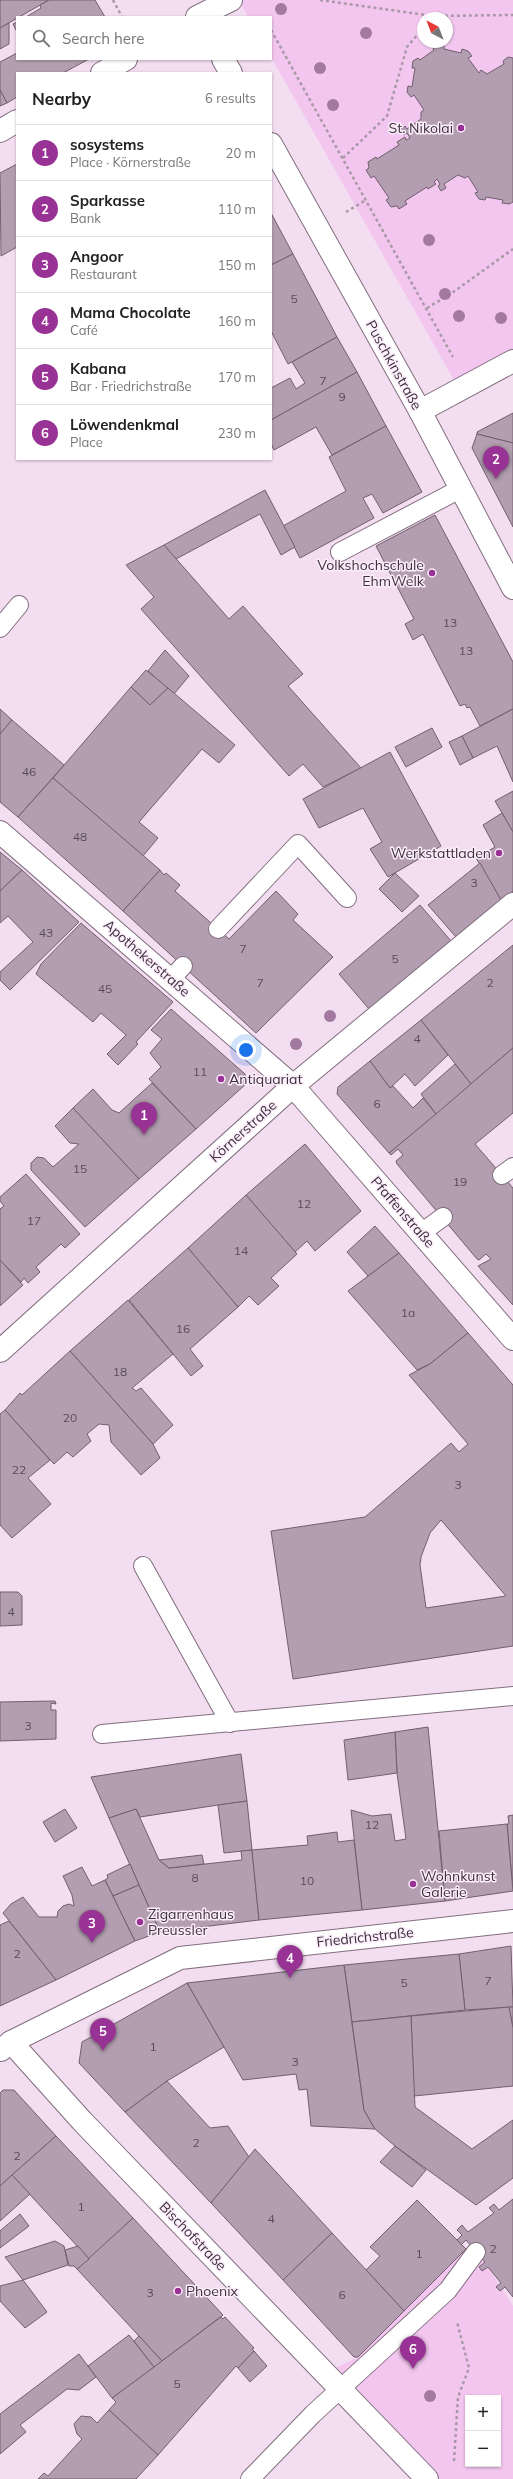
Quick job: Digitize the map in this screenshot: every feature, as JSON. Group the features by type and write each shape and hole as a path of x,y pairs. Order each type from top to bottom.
{"street":[{"path":"197,12 231,0"},
{"path":"104,72 124,60"},
{"path":"224,60 230,72"},
{"path":"0,131 16,123"},
{"name":"Puschkinstraße","path":"272,146 462,488 513,588"},
{"path":"420,411 467,384 513,361"},
{"name":"Apothekerstraße","path":"0,832 177,972 294,1086"},
{"name":"Körnerstraße","path":"0,1351 294,1086 513,904"},
{"name":"Pfaffenstraße","path":"294,1086 513,1339"},
{"name":"Friedrichstraße","path":"6,2046 180,1958 513,1921"},
{"name":"Bischofstraße","path":"6,2046 82,2121 427,2479"}],"lane":[{"path":"340,552 462,488"},
{"path":"0,628 19,605"},
{"path":"218,929 298,844 347,898"},
{"path":"421,1233 443,1217"},
{"path":"142,1566 230,1723"},
{"path":"102,1734 513,1696"},
{"path":"250,2479 313,2414 342,2390 448,2290 476,2252"}],"path":[{"path":"112,0 121,16"},
{"path":"320,0 417,15"},
{"path":"453,16 513,15"},
{"path":"272,32 427,308 467,384"},
{"path":"343,158 387,116 407,47 417,35"},
{"path":"427,308 449,295 513,249"},
{"path":"448,2290 470,2368 458,2397 453,2468"}],"shaded area":[{"path":"239,0 513,0 513,361 459,389 272,59 272,16 247,16"},
{"path":"470,2245 485,2262 513,2306 513,2479 427,2479 325,2373 358,2357"}],"building":[{"path":"0,0 49,0 21,16 16,16 16,19 0,28"},
{"path":"49,0 95,0 104,16 28,16 41,8 40,5"},
{"path":"16,22 16,30 13,24"},
{"path":"9,23 9,44 0,49 0,28"},
{"name":"St. Nikolai","path":"433,48 444,48 461,53 462,49 468,51 472,56 468,58 479,73 481,70 487,74 504,64 503,61 508,57 513,58 513,202 509,204 502,203 503,200 486,197 485,200 479,199 475,193 478,192 468,176 465,178 458,175 444,184 446,188 441,191 438,186 440,184 437,179 434,182 436,184 428,189 427,187 405,201 407,204 399,209 397,206 391,207 386,200 389,198 374,176 371,178 366,170 369,168 368,162 376,157 377,159 399,145 397,142 405,137 406,140 410,138 407,133 404,135 400,130 405,126 407,129 421,119 421,112 424,110 414,95 411,97 407,92 408,86 412,87 415,68 412,68 413,61 418,58 420,60 434,50"},
{"path":"16,54 16,60 87,60 65,72 16,72 16,98 7,103 0,90 0,62"},
{"path":"0,90 7,103 0,106"},
{"path":"16,165 16,248 1,256 0,173"},
{"path":"272,215 293,254 272,264"},
{"path":"293,254 337,337 288,364 272,333 272,264"},
{"path":"337,337 357,372 272,419 272,387 290,378 296,389 305,383 292,362"},
{"path":"357,372 386,426 332,455 316,427 274,450 272,446 272,419"},
{"path":"513,413 513,443 477,434 477,432"},
{"path":"386,426 422,492 383,513 372,494 363,498 374,518 300,558 283,526 346,491 329,457"},
{"path":"477,434 513,443 513,527 472,448"},
{"path":"265,490 295,547 281,555 260,514 176,559 164,545"},
{"path":"435,515 513,662 513,709 480,726 470,707 467,708 465,704 460,706 423,634 413,640 405,624 414,619 376,546"},
{"path":"164,545 229,619 243,606 303,674 288,686 361,768 323,787 303,764 289,776 141,609 154,597 126,565"},
{"path":"165,650 189,676 174,694 148,671"},
{"path":"146,670 168,688 150,705 131,687"},
{"path":"131,687 150,705 168,688 235,745 219,763 202,749 139,822 158,838 143,856 53,778"},
{"path":"0,709 12,720 0,734"},
{"path":"513,709 513,782 497,746 473,758 462,736"},
{"path":"12,720 64,765 18,817 0,802 0,734"},
{"path":"432,728 442,747 406,767 395,747"},
{"path":"462,736 473,758 460,765 449,742"},
{"path":"390,752 441,846 388,877 370,849 382,842 363,808 319,828 303,799"},
{"path":"53,778 160,870 123,911 18,817"},
{"path":"513,791 513,832 495,801"},
{"name":"Werkstattladen","path":"502,813 513,832 513,891 501,900 476,858 495,847 483,825"},
{"path":"0,852 22,870 0,891"},
{"path":"480,863 501,900 456,937 428,905"},
{"path":"22,870 79,922 10,990 0,980 0,972 33,942 8,916 0,923 0,891"},
{"path":"160,870 164,875 166,873 180,885 175,891 229,939 276,891 298,914 293,920 333,957 256,1033 123,911"},
{"path":"395,873 419,896 402,912 379,889"},
{"path":"420,905 451,941 369,1009 339,974"},
{"path":"81,923 173,1002 136,1042 138,1044 118,1065 107,1054 126,1035 101,1013 93,1022 36,974 41,964"},
{"path":"513,945 513,1048 471,1084 421,1020"},
{"path":"171,1009 245,1074 246,1084 196,1129 149,1079 161,1067 150,1053 162,1039 151,1030"},
{"path":"421,1020 448,1055 415,1086 405,1074 390,1088 370,1061"},
{"path":"513,1048 513,1113 475,1144 513,1188 513,1305 478,1266 491,1259 486,1254 479,1260 477,1259 397,1164 396,1161 403,1155 398,1149 391,1155 389,1153"},
{"path":"370,1061 390,1088 393,1086 413,1108 423,1098 436,1114 389,1153 337,1094 338,1087"},
{"path":"455,1064 471,1084 436,1114 421,1094"},
{"path":"152,1083 196,1129 139,1179 73,1108 93,1089 112,1110 119,1113"},
{"path":"73,1108 139,1179 85,1227 31,1170 31,1163 37,1157 44,1158 53,1167 79,1144 70,1143 55,1126"},
{"path":"305,1144 361,1211 315,1251 307,1241 295,1252 246,1195"},
{"path":"26,1174 80,1234 65,1248 61,1244 36,1267 40,1272 28,1283 24,1278 21,1282 0,1260 0,1209 4,1206 0,1201 0,1197"},
{"path":"246,1195 297,1254 271,1278 279,1286 258,1305 249,1296 238,1307 188,1248"},
{"path":"375,1226 399,1253 368,1276 347,1252"},
{"path":"188,1248 238,1307 190,1349 203,1366 191,1376 129,1300"},
{"path":"399,1253 468,1333 430,1364 417,1370 348,1291"},
{"path":"0,1260 23,1285 0,1306"},
{"path":"128,1300 173,1354 132,1388 136,1391 141,1388 173,1425 153,1444 70,1351"},
{"path":"468,1333 513,1385 513,1646 293,1679 271,1531 365,1517 451,1443 459,1452 468,1444 409,1375 430,1364","holes":["441,1520 506,1596 426,1608 420,1565 421,1557 430,1533"]},
{"path":"70,1351 153,1444 160,1458 141,1475 111,1442 109,1425 99,1424 87,1434 91,1441 73,1457 67,1452 54,1464 5,1410 20,1393 22,1395"},
{"path":"5,1410 50,1460 28,1478 51,1504 12,1538 0,1525 0,1414"},
{"path":"0,1592 18,1592 22,1596 22,1625 0,1626"},
{"path":"55,1701 56,1704 51,1703 51,1710 56,1710 56,1739 0,1741 0,1702"},
{"path":"428,1727 445,1901 362,1910 351,1810 372,1816 391,1814 395,1841 406,1839 397,1773 395,1732"},
{"path":"395,1732 397,1773 348,1780 344,1740"},
{"path":"241,1754 247,1801 140,1817 136,1809 109,1818 91,1777"},
{"path":"247,1801 252,1850 224,1853 218,1805"},
{"path":"65,1809 77,1828 55,1842 43,1822"},
{"path":"136,1809 159,1860 169,1868 242,1860 241,1851 252,1850 259,1920 160,1932 109,1818"},
{"path":"513,1815 513,1891 507,1824 509,1824 508,1816"},
{"path":"507,1824 513,1891 445,1901 439,1831"},
{"path":"337,1832 338,1842 354,1840 362,1910 259,1920 252,1850 308,1845 307,1836"},
{"path":"202,1855 204,1864 169,1868 159,1860"},
{"path":"130,1864 139,1885 113,1896 105,1880 108,1878 107,1875"},
{"path":"82,1867 92,1886 105,1880 135,1941 56,1980 3,1913 11,1904 23,1897 39,1917 57,1917 58,1911 63,1906 69,1904 74,1906 72,1895 63,1876"},
{"path":"139,1885 160,1932 135,1941 113,1896"},
{"path":"9,1921 56,1980 0,2006 0,1925"},
{"path":"511,1946 513,2007 465,2010 459,1954"},
{"path":"459,1954 465,2010 352,2022 344,1965"},
{"path":"344,1965 364,2110 375,2129 311,2126 307,2089 299,2090 296,2074 243,2080 187,1983"},
{"path":"187,1983 224,2047 167,2081 125,2112 79,2063 82,2042"},
{"path":"509,2007 513,2007 513,2028"},
{"path":"509,2007 513,2028 513,2086 414,2096 411,2016"},
{"path":"411,2016 415,2107 472,2149 513,2120 513,2178 476,2205 395,2146 375,2129 364,2110 352,2022"},
{"path":"167,2081 210,2128 228,2126 249,2157 211,2203 125,2112"},
{"path":"3,2090 14,2090 56,2136 0,2186 0,2093"},
{"path":"56,2136 133,2218 89,2259 12,2175"},
{"path":"395,2146 426,2170 412,2187 380,2162"},
{"path":"255,2149 332,2233 283,2280 211,2203"},
{"path":"12,2175 30,2194 0,2221 0,2186"},
{"path":"513,2199 513,2297 505,2287 500,2291 496,2287 501,2283 488,2267 482,2271 479,2267 485,2262 466,2240 461,2245 457,2240 462,2235 457,2230 462,2225 468,2232 494,2213 489,2208 494,2204 499,2210"},
{"path":"417,2200 466,2249 404,2311 366,2270 380,2256 370,2247"},
{"path":"20,2214 29,2226 0,2248 0,2231"},
{"path":"133,2218 223,2315 162,2361 77,2269"},
{"path":"332,2233 404,2311 358,2357 354,2357 283,2280"},
{"path":"55,2241 64,2246 68,2265 23,2280 5,2257"},
{"path":"78,2246 89,2259 77,2269 74,2266 69,2266 65,2250"},
{"path":"23,2280 47,2312 25,2328 0,2301 0,2286"},
{"path":"221,2317 223,2319 225,2317 254,2348 252,2349 254,2351 238,2368 236,2366 158,2455 109,2410 116,2402 112,2398"},
{"path":"129,2335 154,2367 112,2398 88,2366"},
{"path":"139,2336 162,2361 154,2367 134,2341"},
{"path":"254,2351 267,2366 250,2382 238,2368"},
{"path":"79,2354 96,2377 79,2390 67,2389 20,2425 26,2432 0,2454 0,2414"},
{"path":"109,2410 158,2455 136,2479 38,2479 44,2473 48,2476 82,2439 77,2434 74,2424 81,2416 91,2417 97,2423"}],"place":[{"name":"St. Nikolai","path":"461,128"},
{"name":"Sparkasse","path":"496,479"},
{"name":"Volkshochschule EhmWelk","path":"432,573"},
{"name":"Werkstattladen","path":"499,853"},
{"name":"Antiquariat","path":"221,1079"},
{"name":"sosystems","path":"144,1135"},
{"name":"Wohnkunst Galerie","path":"413,1884"},
{"name":"Zigarrenhaus Preussler","path":"140,1922"},
{"name":"Angoor","path":"92,1943"},
{"name":"Mama Chocolate","path":"290,1978"},
{"name":"Kabana","path":"103,2051"},
{"name":"Phoenix","path":"178,2291"},
{"name":"Löwendenkmal","path":"413,2369"}]}
